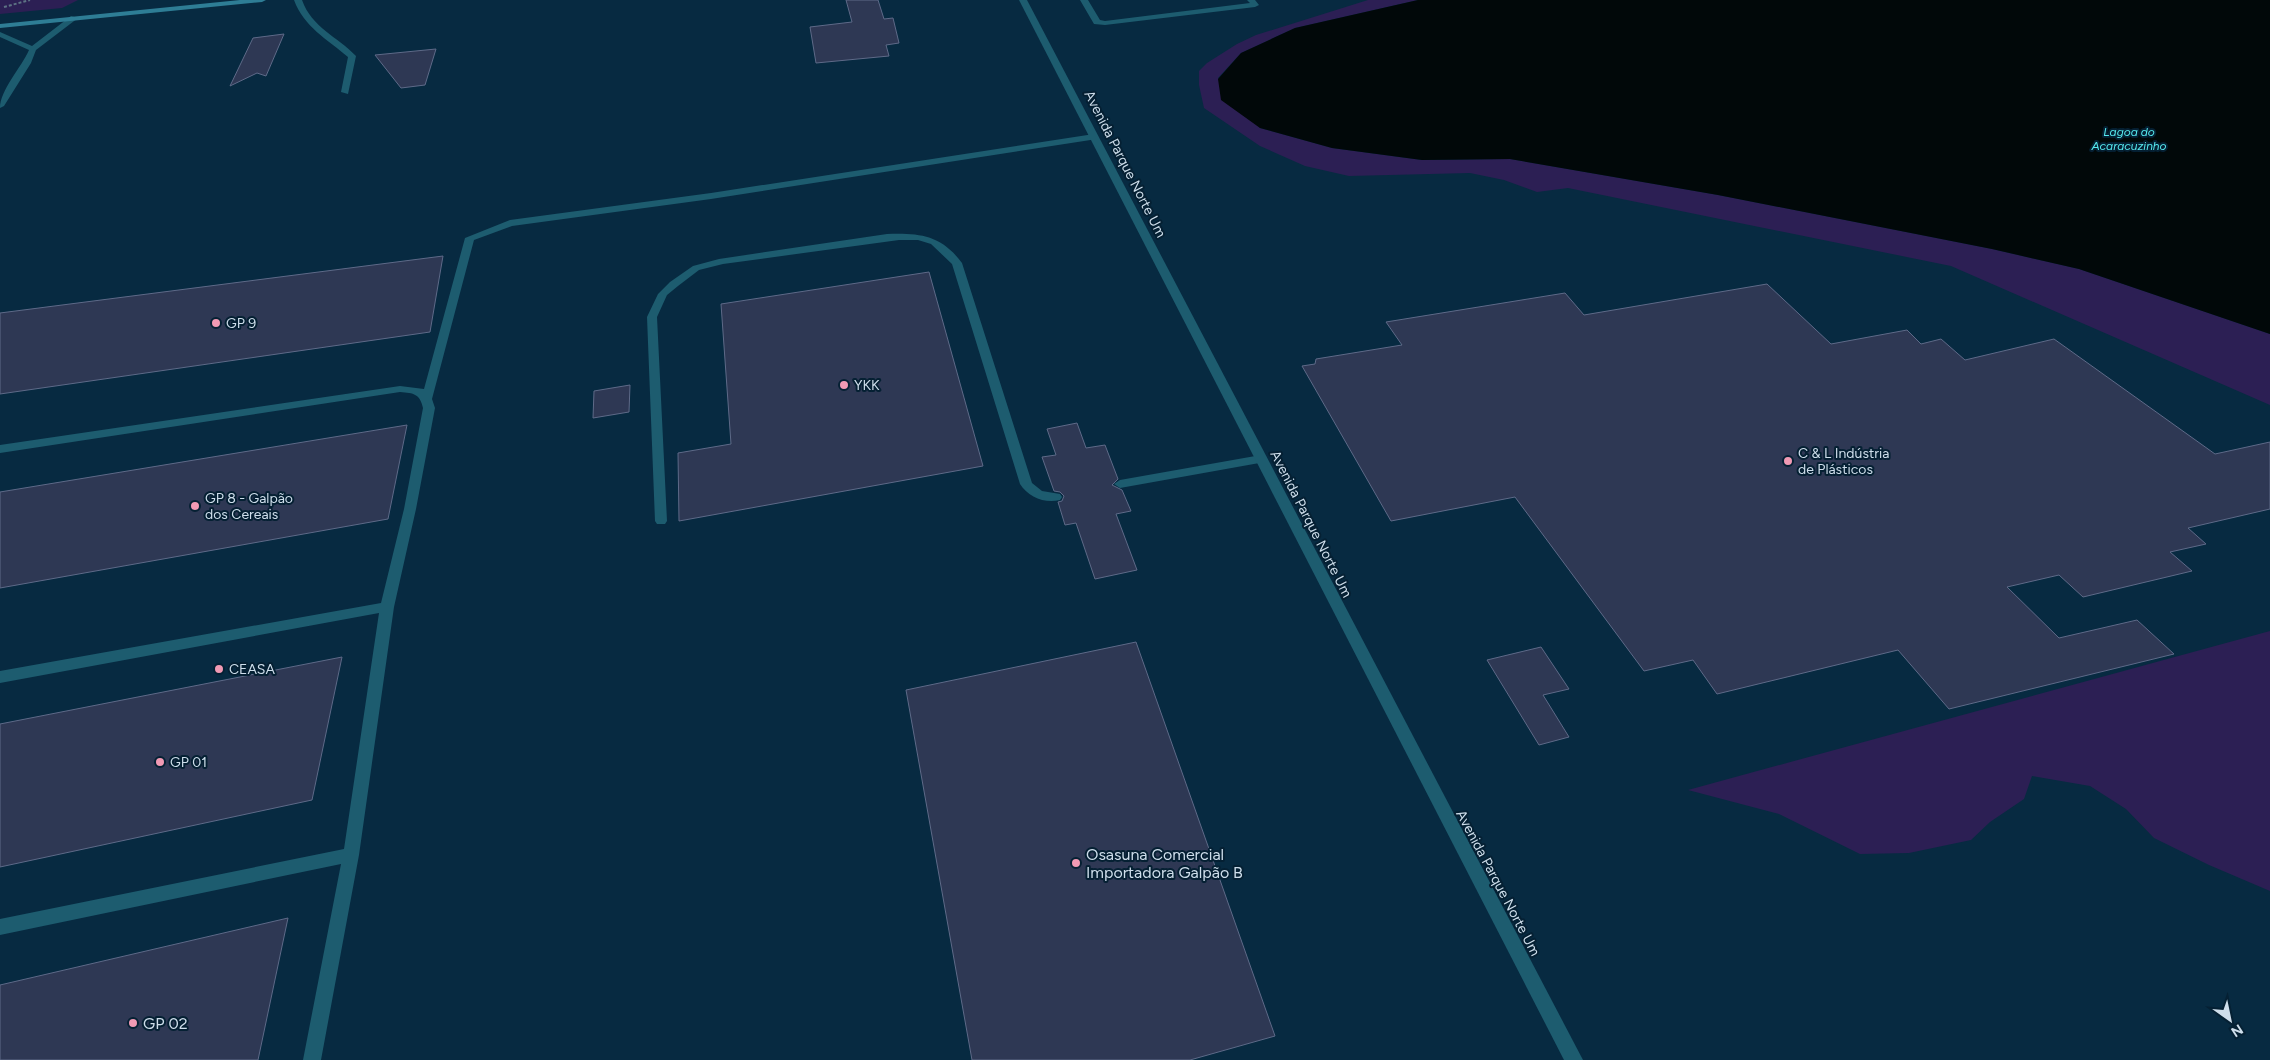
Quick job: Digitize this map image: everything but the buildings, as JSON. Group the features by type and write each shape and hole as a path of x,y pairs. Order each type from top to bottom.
{"main road":[{"path":"0,26 262,0"}],"street":[{"path":"298,0 305,14 318,30 352,56 345,92"},
{"name":"Avenida Parque Norte Um","path":"1023,0 1574,1060"},
{"path":"1084,0 1097,22 1105,23 1255,5 1251,0"},
{"path":"0,106 27,64 33,49 74,18"},
{"path":"0,34 33,49"},
{"path":"312,1060 351,855 387,607 410,509 429,408 427,398 470,238 510,223 711,196 1094,137"},
{"path":"661,521 652,318 662,294 696,268 722,261 887,237 913,236 930,240 945,248 957,263 1026,484 1030,491 1038,495 1056,497"},
{"path":"0,449 400,389 418,389 427,398"},
{"path":"1120,484 1261,459"},
{"path":"0,677 387,607"},
{"path":"0,927 351,855"}],"path":[{"path":"0,9 30,0"}],"shaded area":[{"path":"0,0 2270,0 2270,1060 0,1060"},
{"path":"0,0 78,0 62,8 0,14"},
{"path":"1368,0 1418,0 1295,28 1241,53 1218,78 1260,128 1332,148 1422,160 1510,159 1718,195 1992,249 2079,269 2270,334 2270,405 1951,266 1568,188 1537,192 1504,180 1470,173 1349,176 1305,166 1260,146 1204,108 1199,85 1199,71 1207,63 1237,44 1256,35"},
{"path":"2270,631 2270,891 2209,865 2154,838 2126,809 2090,786 2032,776 2024,799 1990,822 1971,840 1909,853 1860,854 1779,814 1688,790"}],"water":[{"name":"Lagoa do Acaracuzinho","path":"1418,0 2270,0 2270,334 2079,269 1992,249 1718,195 1510,159 1422,160 1332,148 1260,128 1221,100 1218,79 1241,53 1295,28"}],"place":[{"name":"GP 9","path":"216,323"},
{"name":"YKK","path":"844,385"},
{"name":"C & L Indústria de Plásticos","path":"1788,461"},
{"name":"GP 8 - Galpão dos Cereais","path":"195,506"},
{"name":"CEASA","path":"219,669"},
{"name":"GP 01","path":"160,762"},
{"name":"Osasuna Comercial Importadora Galpão B","path":"1076,863"},
{"name":"GP 02","path":"133,1023"}]}
